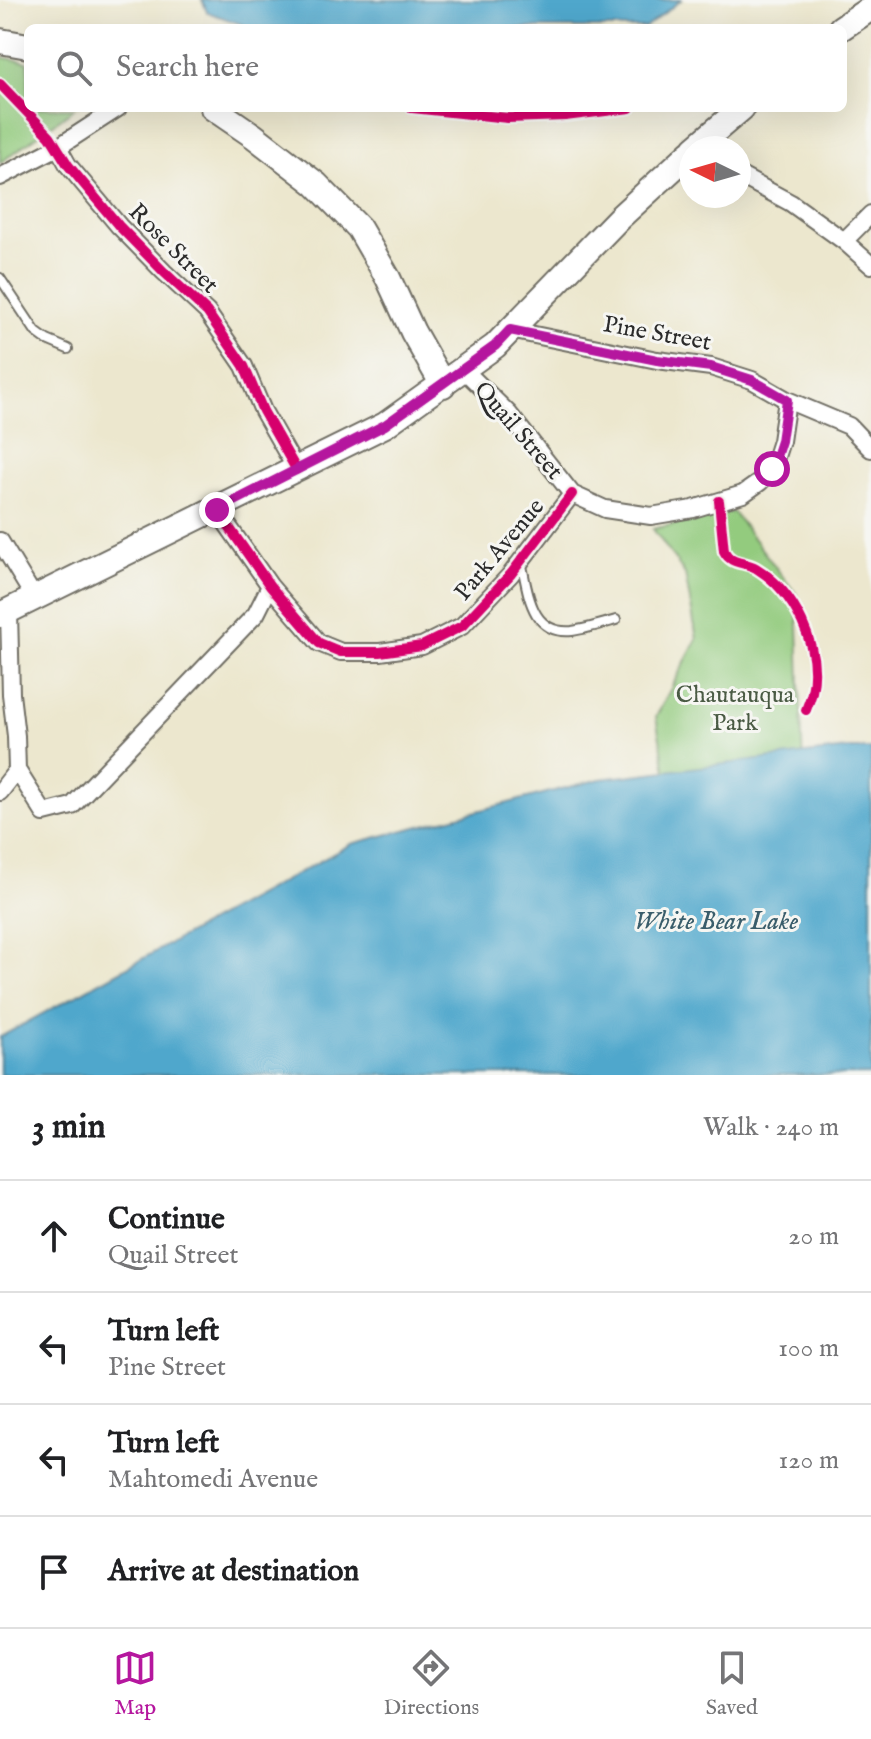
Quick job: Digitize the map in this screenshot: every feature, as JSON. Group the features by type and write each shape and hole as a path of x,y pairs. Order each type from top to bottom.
{"main road":[{"path":"847,24 871,8"},
{"path":"0,41 24,45"},
{"name":"Quail Street","path":"219,112 316,184 359,228 443,385"},
{"path":"709,136 737,112"},
{"path":"5,613 385,425 495,346 619,218 679,163"}],"street":[{"path":"0,177 58,147 112,112"},
{"name":"Rose Street","path":"58,147 68,165 119,226 207,312 244,366 263,411 296,469"},
{"path":"751,181 791,203 844,241 871,265"},
{"path":"844,241 871,214"},
{"name":"Pine Street","path":"510,330 657,360 711,367 752,380 787,400 849,426 871,449"},
{"name":"Quail Street","path":"463,369 509,414 572,494 605,509 651,516 693,509 743,494 760,482 772,469 781,441 787,400"},
{"name":"Park Avenue","path":"270,586 319,643 341,652 380,652 422,646 462,626 521,561 572,494"},
{"path":"5,613 17,770 44,813 72,806 256,614 270,586 217,510"},
{"path":"0,541 34,597"},
{"path":"0,792 17,770"}],"lane":[{"path":"0,278 36,332 68,349"},
{"path":"521,561 529,597 536,615 545,625 560,631 574,631 616,620"}],"green space":[{"path":"0,57 24,61 24,112 70,112 0,163"},
{"name":"Chautauqua Park","path":"733,512 797,595 803,770 668,782 656,717 697,639 685,574 653,529"}],"water":[{"path":"202,0 681,0 650,24 241,24 207,12"},
{"name":"White Bear Lake","path":"847,749 871,749 871,1075 0,1075 0,1037 351,844 600,779"}],"cycle path":[{"path":"0,84 24,109"},
{"path":"27,112 50,136 68,165 119,226 207,312 244,366 263,411 296,469"},
{"path":"450,112 508,118 598,112"},
{"path":"217,510 270,586 319,643 341,652 380,652 422,646 462,626 511,574 572,494"},
{"path":"719,501 724,551 734,561 756,568 770,578 793,605 802,622 809,639 814,675 806,710"}],"route":[{"path":"217,510 385,425 495,346 510,330 657,360 711,367 752,380 787,400 781,441 772,469"}]}
